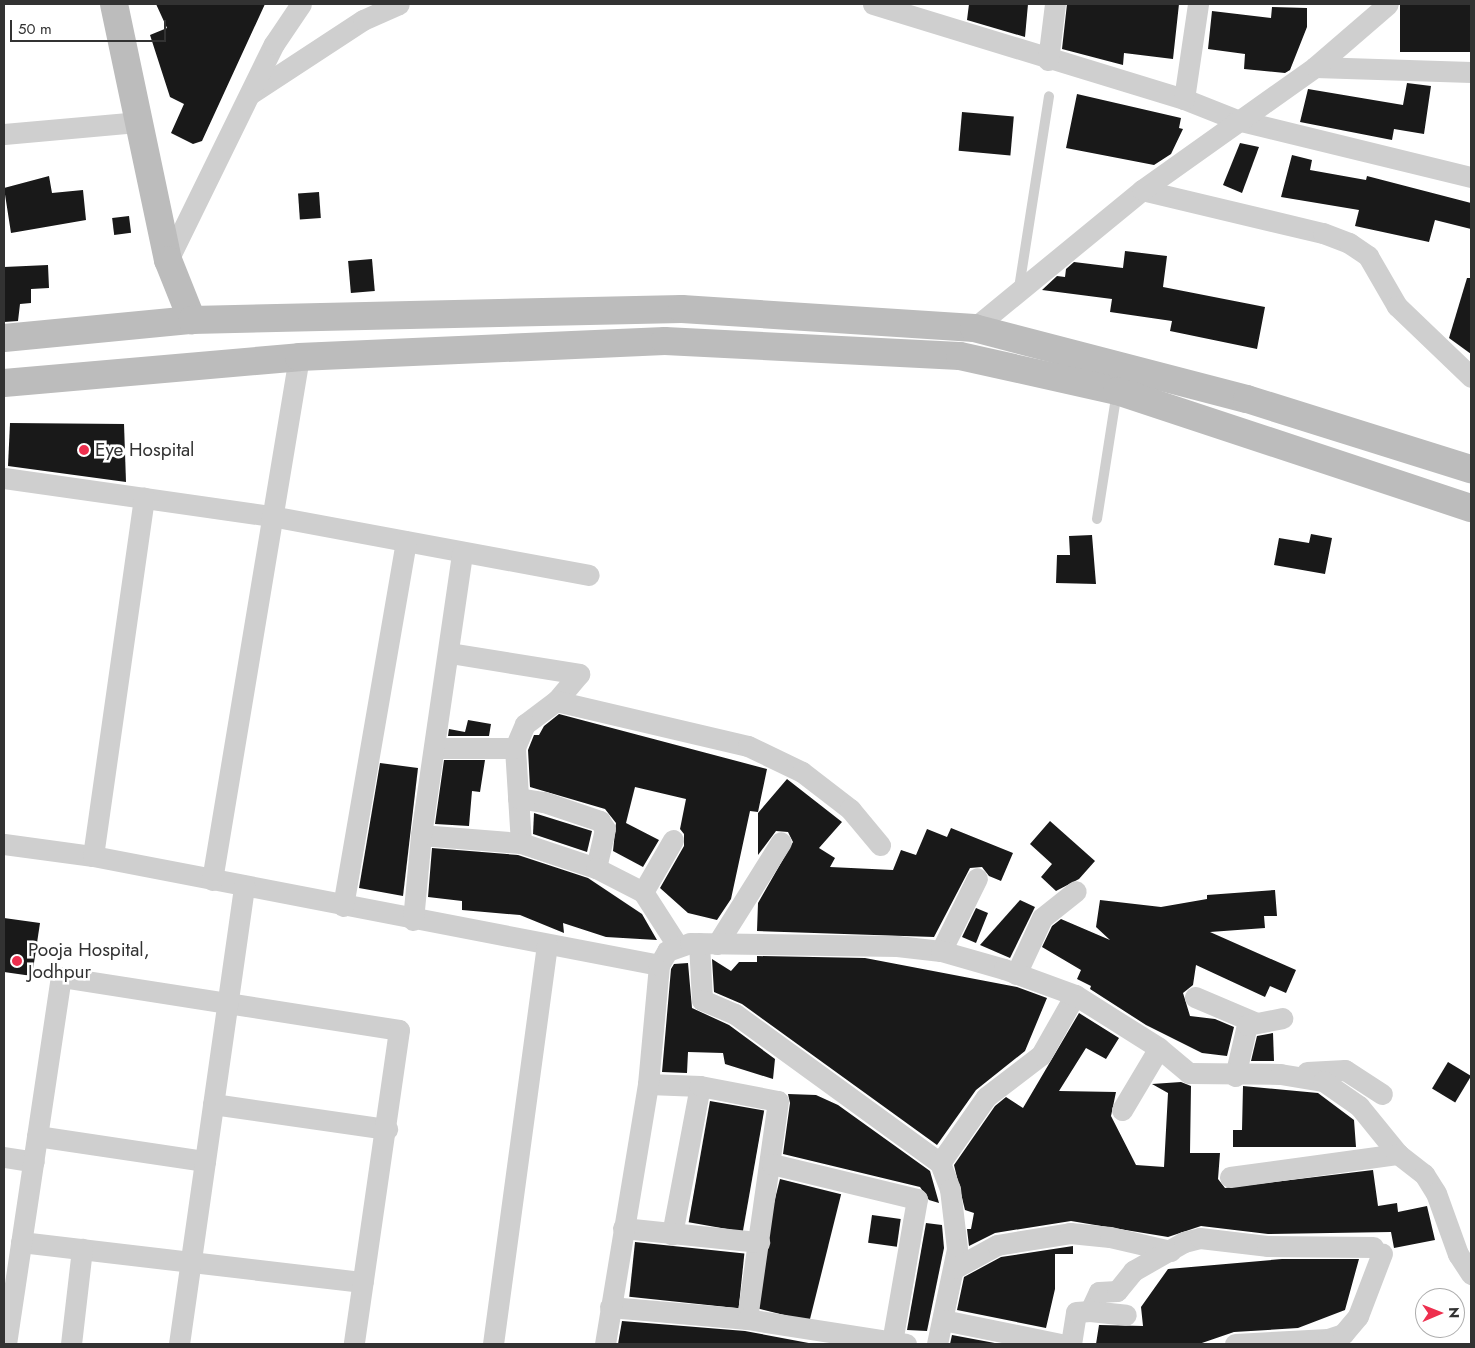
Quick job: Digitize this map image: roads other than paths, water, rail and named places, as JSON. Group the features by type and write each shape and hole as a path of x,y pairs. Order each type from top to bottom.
{"main road":[{"path":"114,4 168,260 192,320"},
{"path":"4,338 192,320 682,309 974,328 1247,399 1471,469"},
{"path":"4,383 299,357 666,341 960,356 1118,391 1471,508"}],"street":[{"path":"168,260 274,44 302,4"},
{"path":"250,94 363,20 400,4"},
{"path":"869,4 1048,60 1184,99 1237,120 1471,177"},
{"path":"1048,60 1055,4"},
{"path":"1184,99 1198,4"},
{"path":"974,328 1142,190 1237,120 1314,67 1388,4"},
{"path":"1314,67 1471,72"},
{"path":"4,134 139,122"},
{"path":"1142,190 1323,233 1350,243 1368,256 1397,306 1471,377"},
{"path":"212,880 271,516 299,357"},
{"path":"4,478 271,516 462,553 589,575"},
{"path":"93,856 144,498"},
{"path":"343,906 406,541"},
{"path":"413,920 420,834 450,652 462,553"},
{"path":"450,652 579,674 556,702 526,724 515,748 521,843"},
{"path":"556,702 748,746 802,772 850,809 880,845"},
{"path":"435,748 515,748"},
{"path":"518,798 544,802 600,821 605,829 596,868"},
{"path":"420,834 521,843 596,868 643,892 677,945"},
{"path":"643,892 673,840"},
{"path":"782,842 708,944 702,1000 735,1014 940,1163 950,1189 955,1268 937,1344"},
{"path":"4,844 93,856 413,920 659,965"},
{"path":"941,951 977,878"},
{"path":"179,1344 244,886"},
{"path":"1016,974 1042,918 1076,891"},
{"path":"492,1344 547,945"},
{"path":"605,1344 648,1084 659,965 667,951 677,945 898,946 941,951 1016,974 1075,995 1159,1048 1189,1073 1235,1076 1344,1070 1382,1094"},
{"path":"6,1344 61,977 227,1006 399,1030 387,1129 354,1344"},
{"path":"940,1163 986,1097 1041,1055 1075,995"},
{"path":"1195,997 1254,1022"},
{"path":"1235,1076 1243,1030 1254,1022 1282,1018"},
{"path":"1122,1110 1159,1048"},
{"path":"1280,1074 1323,1081 1340,1089 1359,1106 1398,1154 1424,1174 1436,1193 1449,1233 1471,1274"},
{"path":"648,1084 700,1086 778,1102 772,1164 747,1319"},
{"path":"672,1234 700,1086"},
{"path":"213,1104 387,1129"},
{"path":"37,1136 205,1161"},
{"path":"1230,1177 1398,1154"},
{"path":"4,1157 34,1162"},
{"path":"610,1307 747,1319 899,1343 917,1198 772,1164"},
{"path":"623,1228 759,1242"},
{"path":"955,1268 997,1246 1070,1233 1110,1237 1170,1250"},
{"path":"1090,1311 1099,1292 1117,1291 1133,1270 1170,1250 1200,1238 1267,1246 1377,1250 1358,1316 1343,1334 1328,1339 1234,1344"},
{"path":"22,1242 191,1260 363,1282"},
{"path":"71,1344 82,1249"},
{"path":"1071,1344 1076,1312 1090,1311 1126,1315"},
{"path":"943,1320 1061,1344"}],"lane":[{"path":"1018,291 1049,96"},
{"path":"1097,519 1118,391"}],"place":[{"name":"Eye Hospital","path":"84,450"},
{"name":"Pooja Hospital, Jodhpur","path":"17,961"}]}
